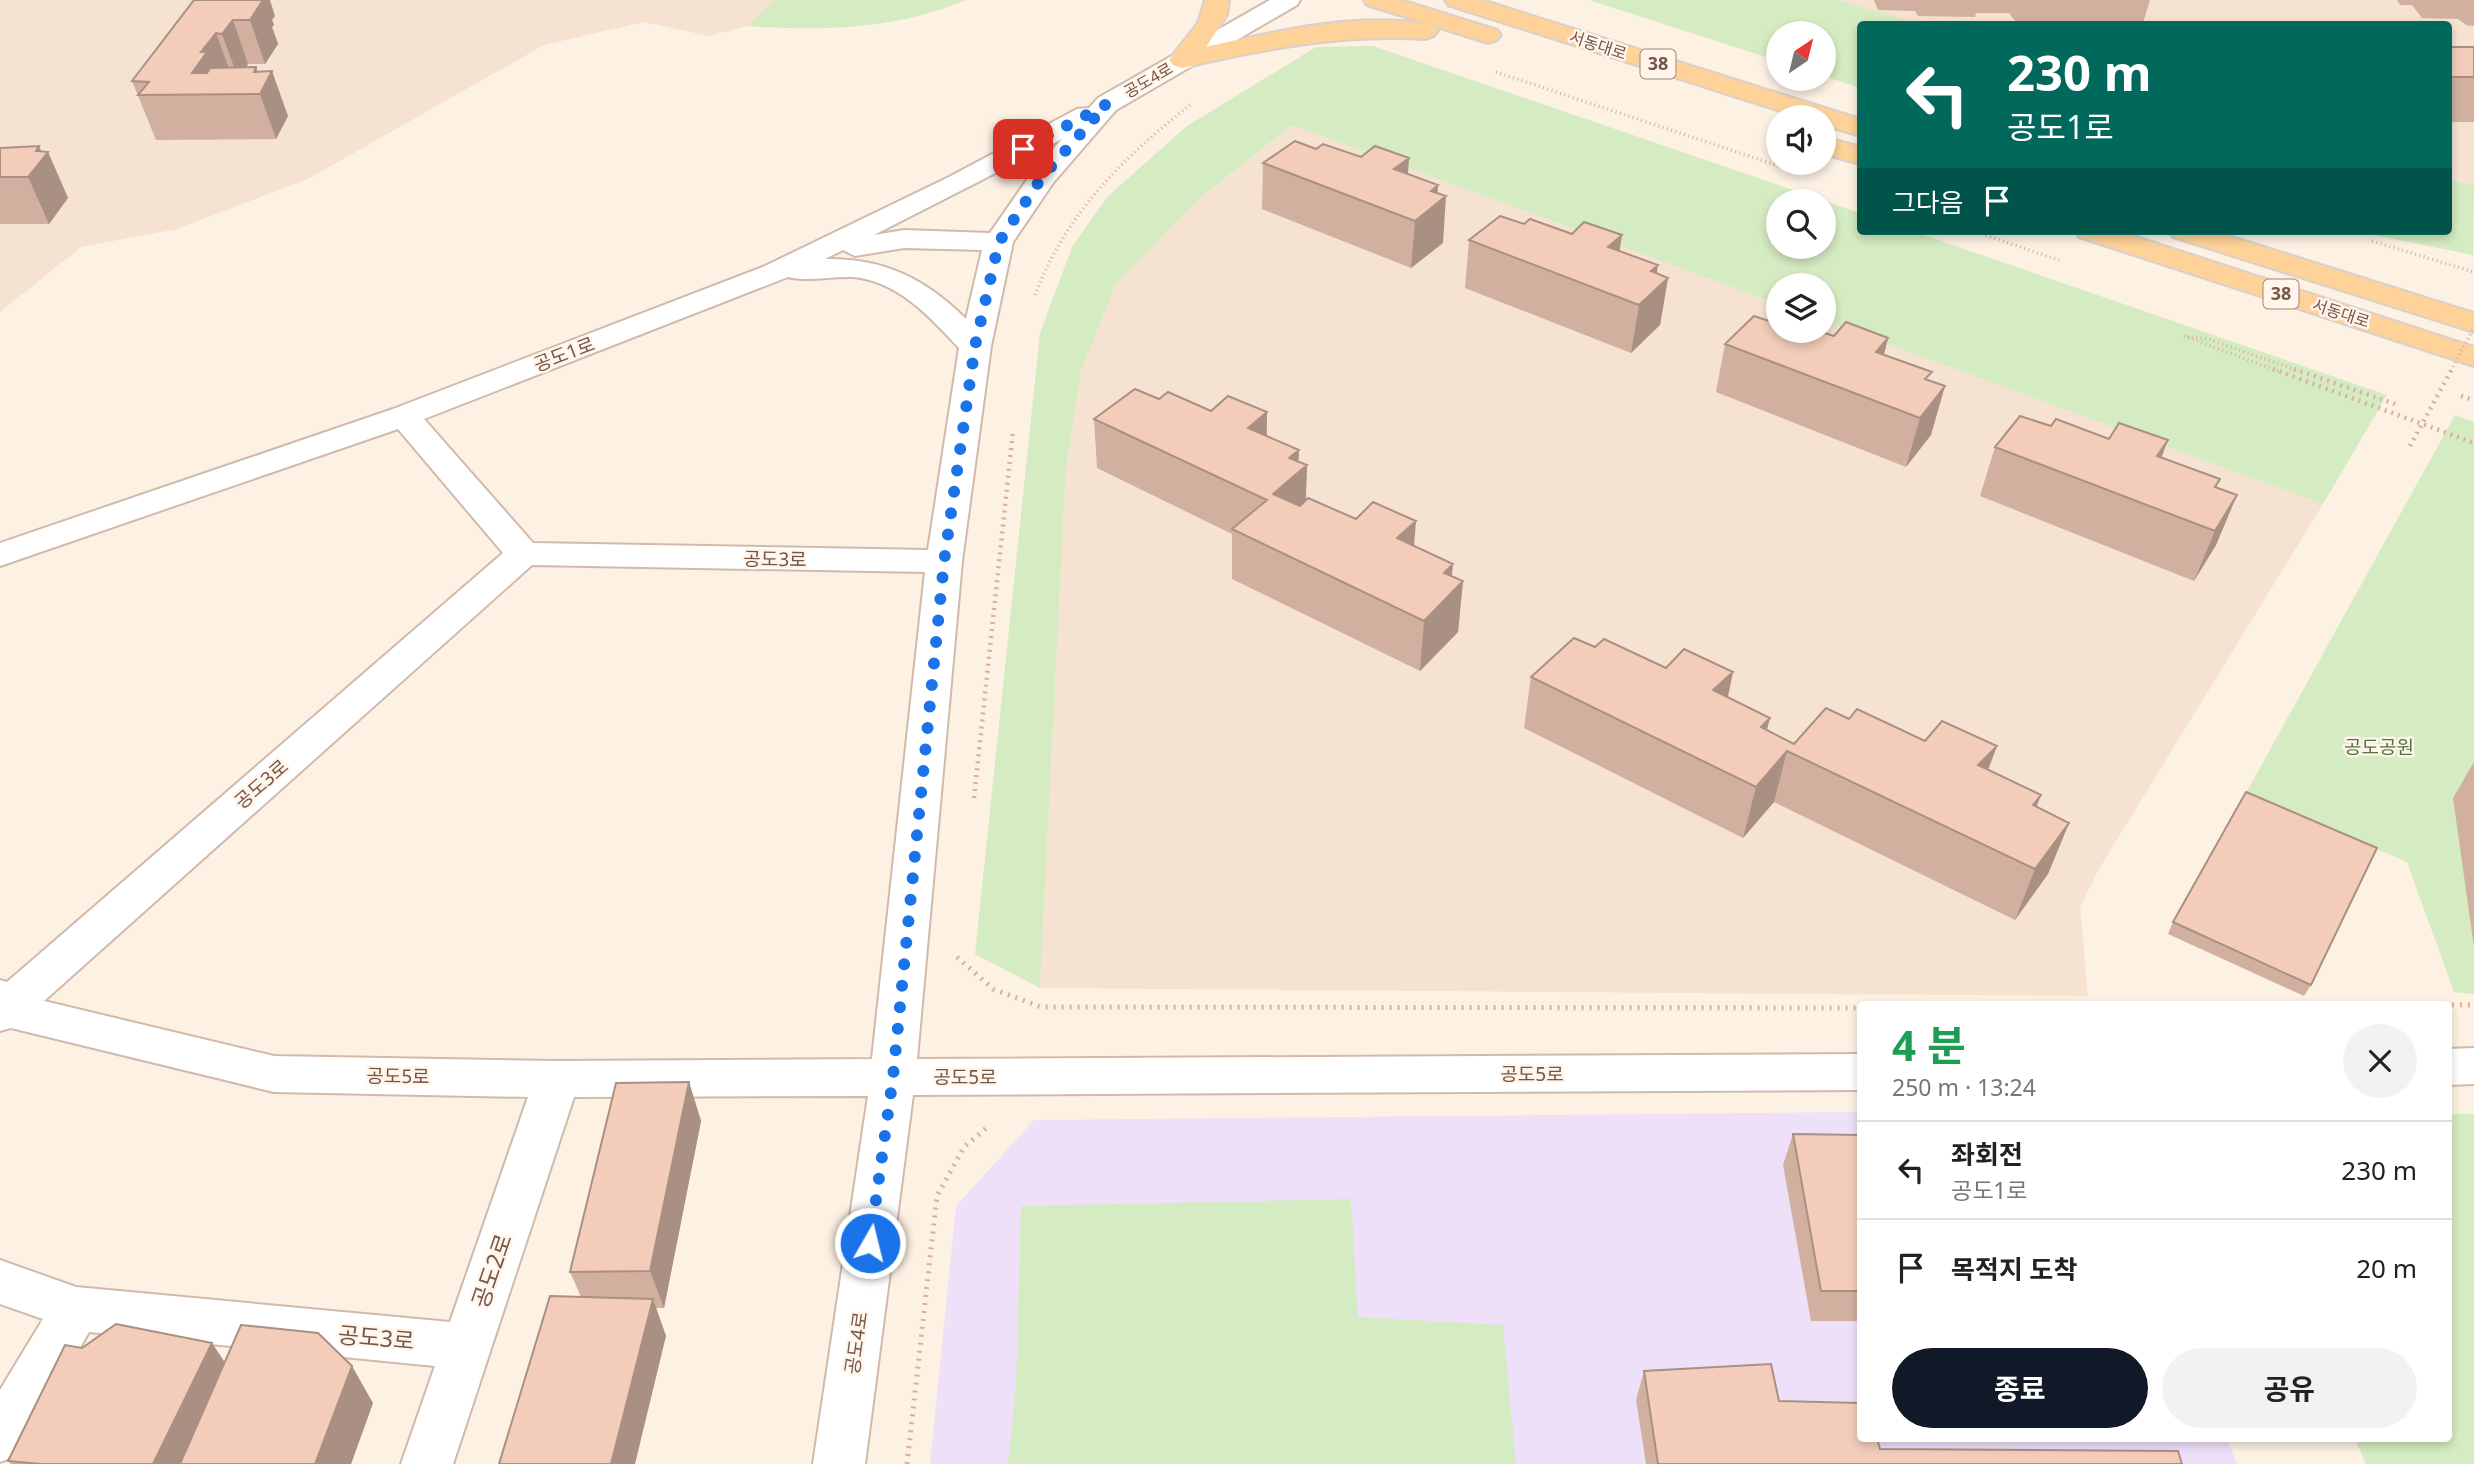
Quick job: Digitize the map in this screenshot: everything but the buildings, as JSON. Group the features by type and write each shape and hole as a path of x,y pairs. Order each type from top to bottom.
{"main road":[{"path":"1182,60 1212,18 1218,6 1217,0"},
{"name":"서동대로","path":"1376,0 1558,58"},
{"name":"서동대로","path":"1457,0 1857,127"},
{"path":"1487,0 1524,22"},
{"path":"1182,60 1326,30 1379,27 1493,37"},
{"path":"1836,149 1857,155"},
{"name":"서동대로","path":"2101,235 2474,357"},
{"name":"서동대로","path":"2195,235 2474,325"}],"street":[{"name":"공도4로","path":"839,1464 893,1077 944,562 975,346 999,242 1042,177 1107,104 1288,0"},
{"name":"공도1로","path":"0,555 404,416 775,272 959,183 1107,104"},
{"path":"775,272 861,245 904,239 999,242"},
{"path":"775,272 841,266 892,275 932,300 975,346"},
{"path":"404,416 523,554"},
{"name":"공도3로","path":"2,1007 523,554 944,562"},
{"name":"공도5로","path":"2,1007 274,1074 556,1079 1857,1072"},
{"path":"2452,1067 2474,1066"},
{"name":"공도2로","path":"427,1464 556,1079"},
{"name":"공도3로","path":"0,1282 76,1309 467,1346"},
{"path":"0,1438 76,1309"}],"path":[{"path":"1492,71 1808,176"},
{"path":"1034,299 1042,274 1073,215 1140,143 1191,104"},
{"path":"2372,241 2474,272"},
{"path":"2410,446 2474,325"},
{"path":"2395,404 2208,339 2184,336 2474,443"},
{"path":"973,806 1014,418"},
{"path":"958,944 957,958 993,989 1041,1007 1857,1008"},
{"path":"2452,1005 2474,1005"},
{"path":"907,1464 937,1196 964,1147 995,1120"}],"shaded area":[{"path":"0,0 775,0 747,26 709,36 644,22 544,45 308,179 177,229 81,247 0,312"},
{"path":"1838,0 2474,0 2474,186 2452,180 2452,21 1911,21"},
{"path":"1292,125 1766,300 1766,343 1836,343 1836,325 2323,504 2099,869 2080,907 2088,996 1040,988 1066,468 1081,371 1116,284 1200,198"},
{"path":"1857,1112 1857,1442 2228,1442 2237,1464 930,1464 956,1206 1034,1120"}],"green space":[{"path":"775,0 966,0 939,10 885,23 831,28 747,26"},
{"path":"1589,0 1837,0 1910,21 1857,21 1857,87 1836,80 1836,21 1766,21 1766,57"},
{"path":"1373,46 1790,189 1766,189 1766,259 1836,259 1836,205 1857,212 1857,235 1924,235 2387,395 2323,504 1836,325 1836,273 1766,273 1766,300 1292,125 1200,198 1116,284 1081,371 1066,468 1040,988 975,954 1040,333 1072,247 1107,197 1187,126 1316,47"},
{"path":"2452,180 2474,186 2473,255 2374,235 2452,235"},
{"name":"공도공원","path":"2455,415 2474,422 2474,994 2454,992 2407,862 2246,793"},
{"path":"2452,1114 2474,1114 2474,1464 2366,1464 2356,1442 2452,1442"},
{"path":"1351,1199 1358,1317 1503,1325 1516,1464 1008,1464 1016,1383 1021,1206"}],"route":[{"path":"870,1243 893,1077 944,562 975,346 999,242 1042,177 1107,104 1023,149"}]}
